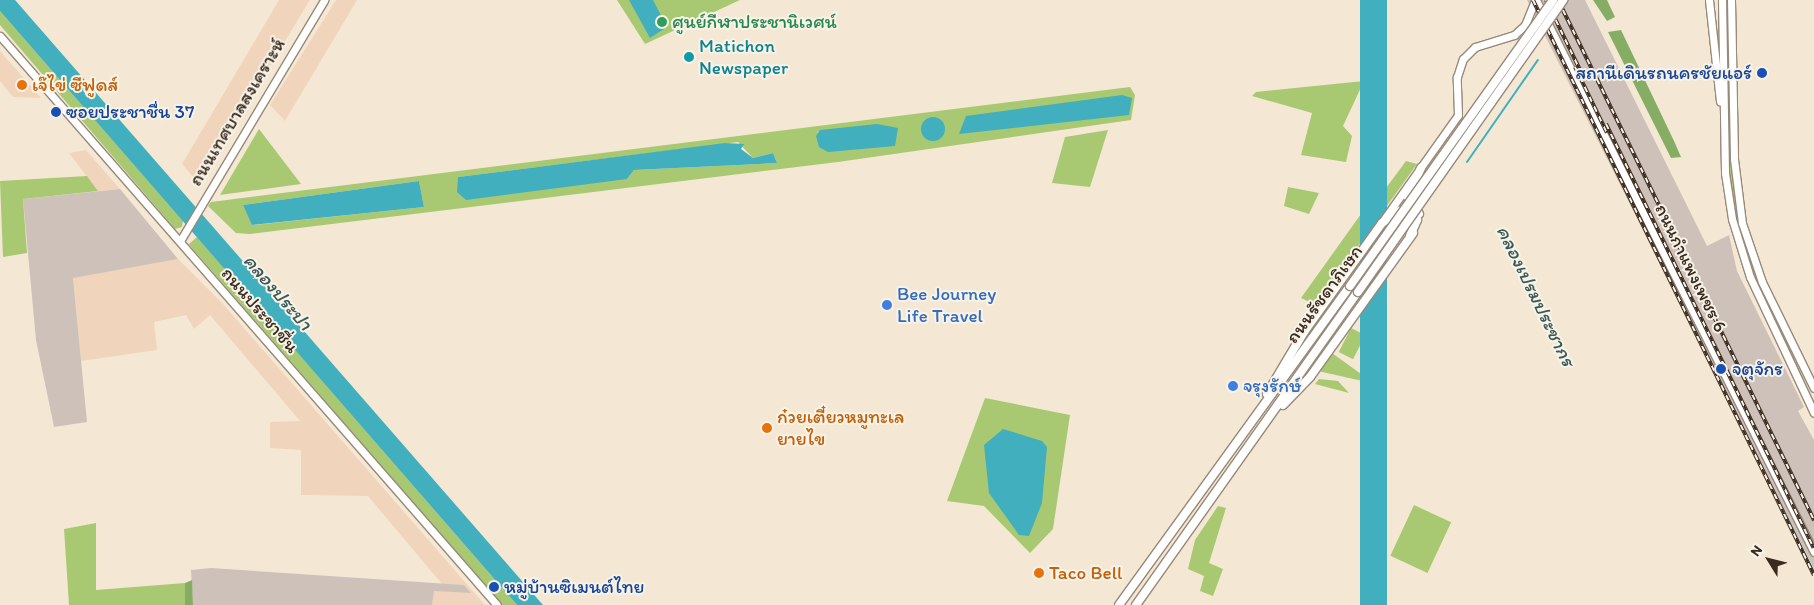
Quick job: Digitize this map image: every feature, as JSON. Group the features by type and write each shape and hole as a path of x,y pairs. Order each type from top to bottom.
{"main road":[{"name":"ถนนเทศบาลสงเคราะห์","path":"180,241 324,0"},
{"path":"1244,432 1304,332 1453,122 1461,106 1457,77 1463,59 1475,47 1514,35 1525,25 1536,0"},
{"name":"ถนนกำแพงเพชร 6","path":"1536,0 1814,552"},
{"name":"ถนนรัชดาภิเษก","path":"1118,605 1350,286 1552,0"},
{"name":"ถนนรัชดาภิเษก","path":"1136,605 1271,417 1563,0"},
{"path":"1710,0 1715,73 1723,110"},
{"path":"1722,0 1725,173 1737,239 1814,412"},
{"path":"1731,0 1734,159 1742,223 1762,282 1814,388"},
{"name":"ถนนประชาชื่น","path":"0,36 497,605"},
{"path":"1271,417 1310,377 1421,221 1408,196 1420,168"},
{"path":"1382,223 1400,211 1411,212 1417,220 1410,236"}],"shaded area":[{"path":"279,0 310,0 202,178 194,178 182,164"},
{"path":"336,0 357,0 285,121 270,105"},
{"path":"1527,0 1585,0 1707,246 1729,235 1737,271 1804,407 1798,411 1814,440 1814,569"},
{"path":"0,51 41,98 13,97 0,81"},
{"path":"86,150 120,189 98,191 69,153"},
{"path":"120,189 178,259 73,278 87,422 54,427 36,340 23,199"},
{"path":"178,259 223,304 485,605 432,605 433,591 470,592 464,585 442,584 368,496 301,495 301,450 270,448 270,422 300,421 210,315 194,329 186,315 154,322 157,350 81,361 73,277"},
{"path":"211,568 464,585 471,593 434,591 432,605 193,605 191,570"}],"green space":[{"name":"ศูนย์กีฬาประชานิเวศน์","path":"617,0 740,0 645,44"},
{"path":"1593,0 1607,0 1615,17 1607,21"},
{"path":"1725,0 1728,112 1736,212 1757,278 1814,401 1755,281 1738,230 1728,160"},
{"path":"0,11 183,221 182,227 175,229 0,25"},
{"path":"1621,30 1681,157 1671,158 1608,32"},
{"path":"1364,81 1343,126 1352,136 1346,162 1301,155 1312,113 1252,96 1256,92"},
{"path":"1130,87 1135,95 1131,120 838,162 250,234 236,233 208,206 211,202","holes":["897,128 894,146 816,132","738,142 753,158 773,153 777,163 634,170 627,179 458,177","419,181 424,207 253,225 243,205"]},
{"path":"259,129 301,184 220,195"},
{"path":"1108,130 1090,187 1052,183 1065,137"},
{"path":"1406,161 1417,164 1316,305 1301,298 1361,214 1372,207"},
{"path":"87,176 98,191 23,199 27,253 3,257 0,181"},
{"path":"1288,187 1319,193 1309,214 1284,206"},
{"path":"197,237 517,605 502,605 189,244"},
{"path":"1351,328 1365,335 1353,359 1339,352"},
{"path":"1332,353 1368,379 1380,385 1318,371"},
{"path":"1319,379 1338,381 1349,393 1315,384"},
{"path":"985,398 1070,415 1053,529 1030,553 984,506 947,501"},
{"path":"1414,505 1451,522 1427,573 1390,556"},
{"path":"1218,506 1226,508 1209,563 1223,569 1213,596 1200,591 1204,576 1188,569 1195,540"},
{"path":"96,523 96,590 185,583 185,605 69,605 64,529"},
{"path":"192,580 193,605 185,605 185,583"}],"water":[{"path":"0,0 15,0 543,605 517,605 0,11"},
{"path":"629,0 653,0 667,27 650,38"},
{"path":"1360,0 1387,0 1387,605 1360,605"},
{"path":"1122,95 1132,98 1129,115 959,134 966,116"},
{"path":"933,117 938,118 944,124 944,134 938,140 933,141 928,140 922,134 921,129 922,124 928,118"},
{"path":"877,124 898,128 895,146 828,152 819,147 816,136 820,130"},
{"path":"725,143 744,144 741,149 753,158 773,153 777,163 634,170 627,179 466,200 457,192 458,177"},
{"path":"419,181 424,207 252,225 243,205"},
{"path":"1003,429 1042,441 1047,447 1042,503 1029,536 1019,535 989,493 984,445"}],"waterway":[{"path":"1467,162 1538,60"},
{"path":"1784,514 1814,572"}],"railway":[{"path":"1533,0 1814,575"},
{"path":"1546,0 1581,72"},
{"path":"1558,0 1814,520"},
{"path":"1575,67 1607,133"},
{"path":"1606,124 1814,548"}],"place":[{"name":"ศูนย์กีฬาประชานิเวศน์","path":"662,22"},
{"name":"Matichon Newspaper","path":"689,57"},
{"name":"สถานีเดินรถนครชัยแอร์","path":"1762,73"},
{"name":"เจ๊ไข่ ซีฟูดส์","path":"22,85"},
{"name":"ซอยประชาชื่น 37","path":"56,112"},
{"name":"Bee Journey Life Travel","path":"887,305"},
{"name":"จตุจักร","path":"1721,369"},
{"name":"จรุงรักษ์","path":"1233,386"},
{"name":"ก๋วยเตี๋ยวหมูทะเล ยายไข","path":"767,428"},
{"name":"Taco Bell","path":"1039,573"},
{"name":"หมู่บ้านซิเมนต์ไทย","path":"494,587"}],"water label":[{"name":"คลองประปา","path":"278,292"},
{"name":"คลองเปรมประชากร","path":"1536,296"}]}
